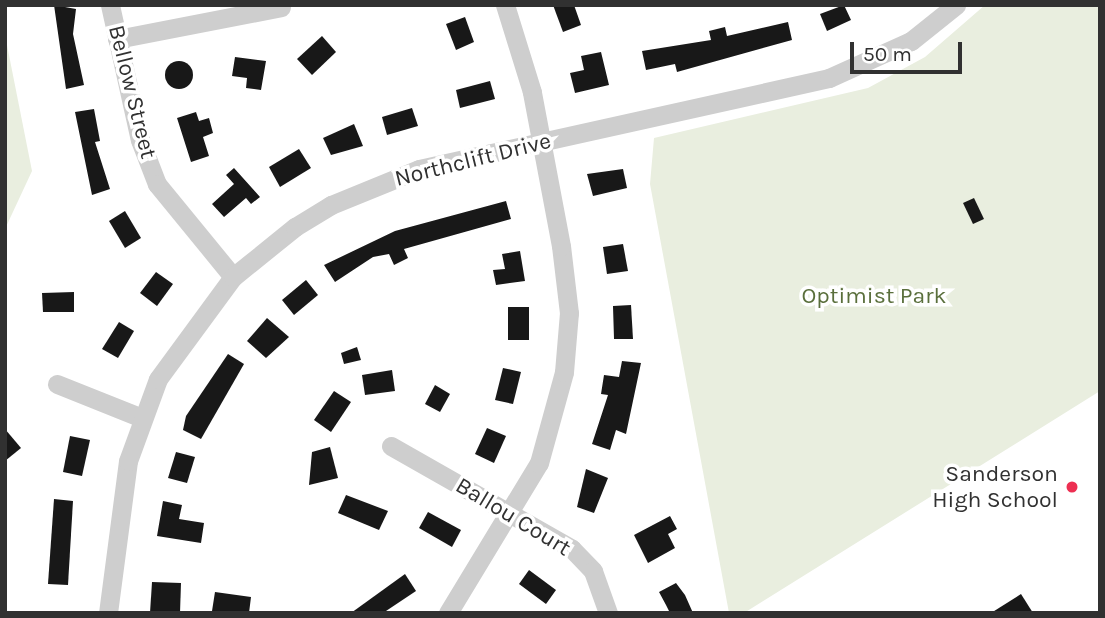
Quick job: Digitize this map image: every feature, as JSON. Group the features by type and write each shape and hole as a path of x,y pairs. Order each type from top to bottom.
{"street":[{"name":"Bellow Street","path":"110,5 157,184 233,277"},
{"path":"448,613 512,514 539,463 556,409 569,313 542,142 505,5"},
{"name":"Northclift Drive","path":"108,613 116,523 142,418 182,338 233,277 295,227 372,186 542,142 829,78 911,41 956,5"},
{"path":"117,39 281,7"},
{"path":"57,383 142,418"},
{"name":"Ballou Court","path":"391,446 572,549 593,571 608,613"}],"green space":[{"name":"Optimist Park","path":"985,5 1100,5 1100,391 744,613 729,613 650,184 654,138 868,88 925,57"},
{"path":"5,35 32,171 5,229"}],"building":[{"path":"54,5 76,9 73,34 84,85 66,89"},
{"path":"553,5 574,5 581,25 563,32"},
{"path":"844,5 851,20 827,31 820,14"},
{"path":"465,17 474,42 456,50 446,24"},
{"path":"788,22 792,40 677,72 675,64 646,70 642,51 711,40 709,31 725,27 727,36"},
{"path":"322,36 336,52 312,75 297,59"},
{"path":"601,52 609,85 575,93 570,73 584,70 581,56"},
{"path":"235,57 266,61 261,90 246,88 247,78 232,76"},
{"path":"179,61 189,65 193,75 189,85 179,89 169,85 165,75 169,65"},
{"path":"490,81 495,99 460,108 456,90"},
{"path":"412,108 418,126 387,135 382,117"},
{"path":"94,109 100,141 95,142 110,189 92,195 75,112"},
{"path":"196,112 199,121 209,118 213,133 203,137 209,156 191,162 177,118"},
{"path":"354,124 363,146 331,155 323,138"},
{"path":"299,149 311,168 280,187 269,167"},
{"path":"234,168 260,197 251,204 246,198 224,217 212,204 234,184 226,175"},
{"path":"623,169 627,188 593,196 587,174"},
{"path":"974,198 984,219 973,224 963,203"},
{"path":"506,201 511,219 404,249 408,258 394,265 389,254 373,257 335,282 324,265 395,231"},
{"path":"125,211 141,238 125,248 109,221"},
{"path":"623,244 628,271 607,274 603,247"},
{"path":"520,251 525,281 496,285 493,270 505,269 502,254"},
{"path":"156,272 173,284 157,306 140,293"},
{"path":"306,280 318,295 294,315 282,300"},
{"path":"74,292 74,312 43,312 42,293"},
{"path":"631,305 633,339 614,339 613,306"},
{"path":"508,307 529,307 529,340 508,340"},
{"path":"267,318 289,337 266,358 247,341"},
{"path":"119,322 134,331 118,358 102,349"},
{"path":"357,347 361,360 344,364 341,353"},
{"path":"228,354 244,364 201,439 183,430 186,416"},
{"path":"622,361 641,363 626,434 616,430 610,450 592,444 608,395 601,394 604,375 619,377"},
{"path":"503,368 521,372 513,404 495,400"},
{"path":"392,370 395,391 365,395 362,375"},
{"path":"435,385 450,394 440,412 425,404"},
{"path":"334,391 351,402 331,432 314,420"},
{"path":"487,428 506,436 494,463 475,454"},
{"path":"5,429 21,448 5,461"},
{"path":"70,436 90,440 82,476 63,472"},
{"path":"330,447 338,478 309,485 312,452"},
{"path":"176,452 195,457 187,483 168,478"},
{"path":"586,469 608,478 594,513 577,507"},
{"path":"346,495 388,511 379,530 338,513"},
{"path":"54,499 73,501 68,585 48,584"},
{"path":"163,501 182,505 179,519 204,523 201,543 157,536"},
{"path":"428,512 461,530 452,547 419,528"},
{"path":"670,516 677,529 668,534 675,548 648,563 634,535"},
{"path":"529,570 556,590 546,604 519,584"},
{"path":"405,574 416,591 383,613 351,613"},
{"path":"152,582 181,583 180,613 150,613"},
{"path":"676,583 693,613 670,613 659,592"},
{"path":"215,592 251,597 249,613 212,611"},
{"path":"1021,594 1033,613 991,613"}],"place":[{"name":"Sanderson High School","path":"1072,487"}]}
